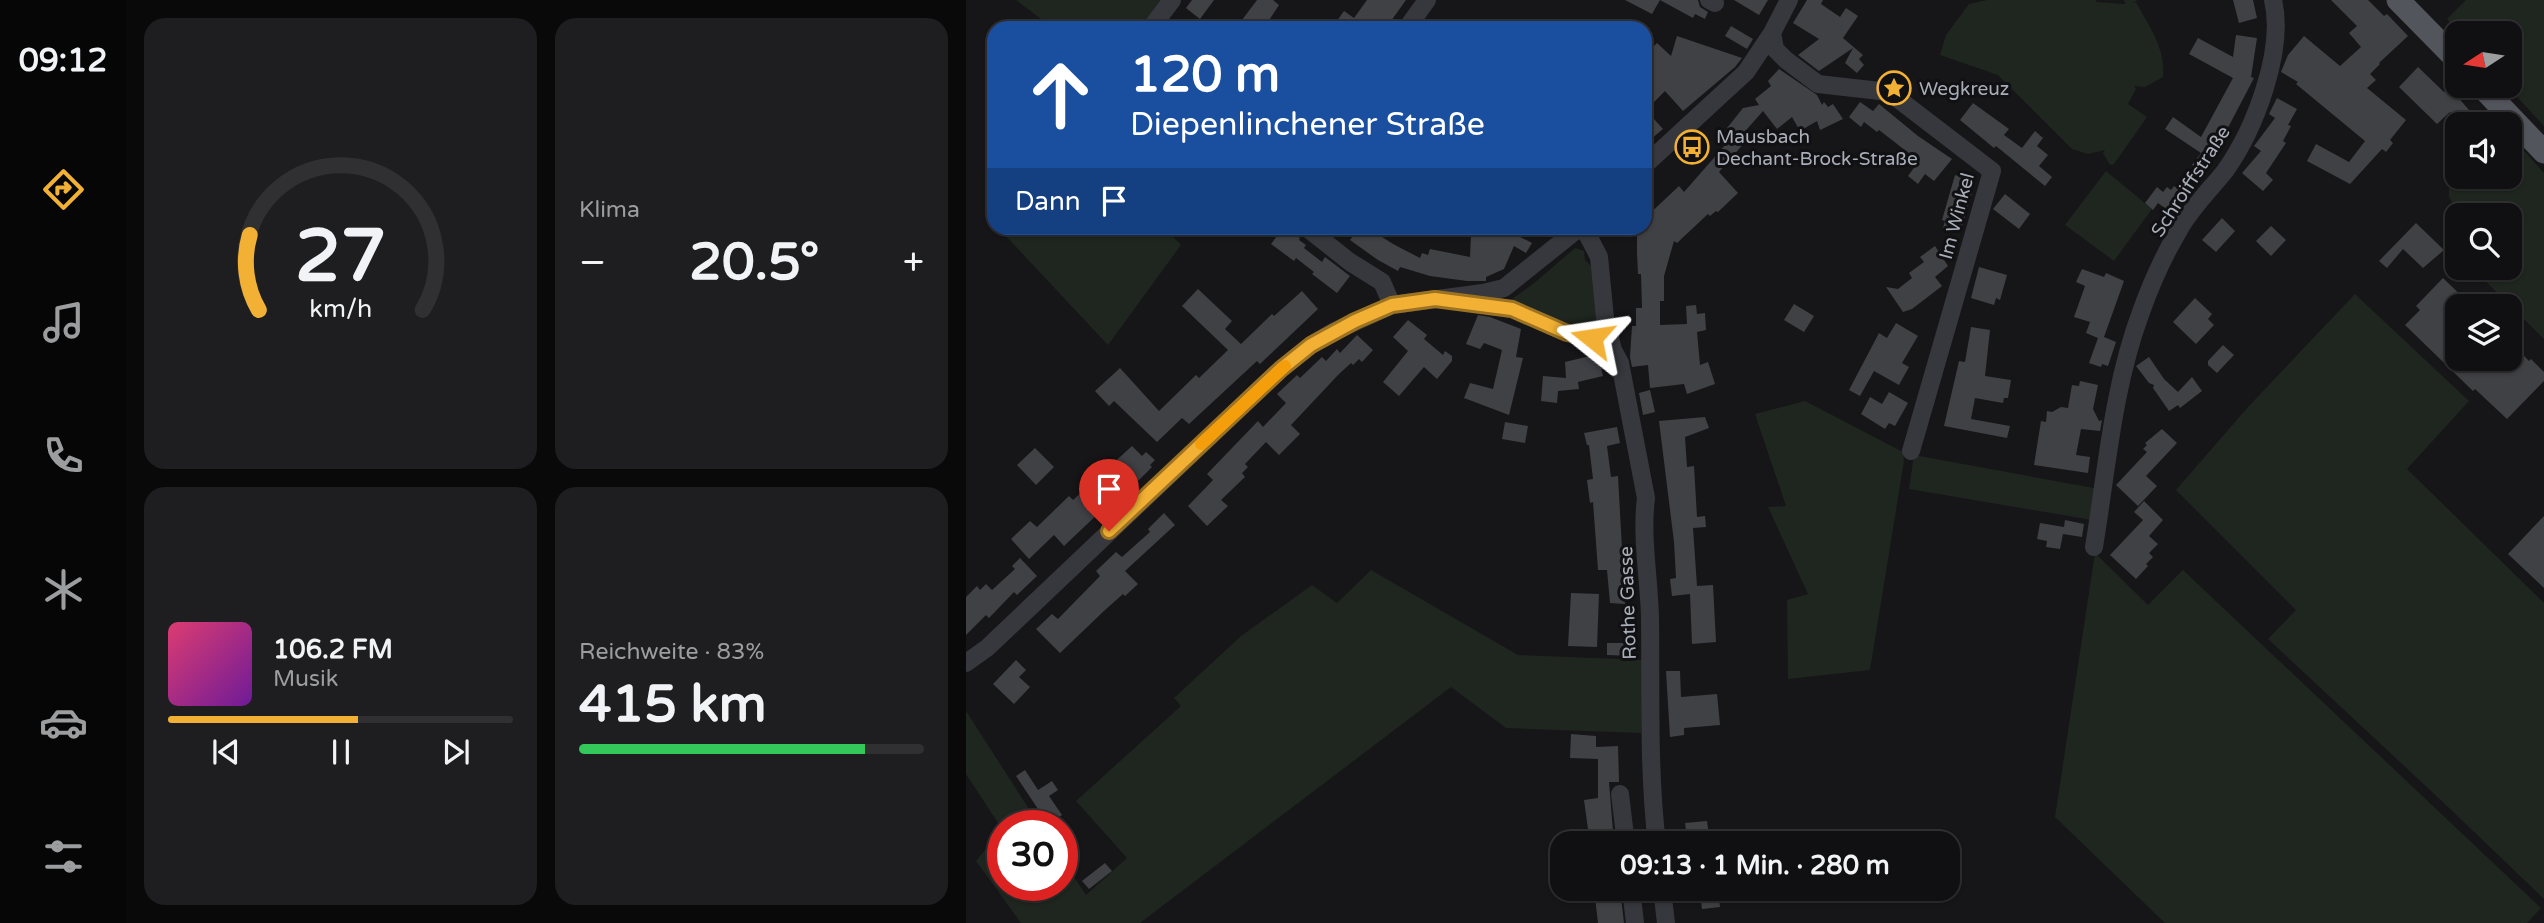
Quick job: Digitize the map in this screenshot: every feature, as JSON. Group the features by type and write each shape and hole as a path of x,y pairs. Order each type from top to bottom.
{"main road":[{"path":"2398,0 2445,48"},
{"path":"2492,98 2544,152"}],"street":[{"path":"1156,21 1172,0"},
{"path":"1412,21 1427,0"},
{"path":"1652,159 1746,72 1772,33 1789,0"},
{"name":"Schroiffstraße","path":"2094,547 2115,410 2133,334 2145,300 2180,228 2227,168 2246,134 2264,87 2273,51 2277,16 2273,0"},
{"name":"Im Winkel","path":"1772,33 1775,49 1818,84 1889,92 1992,172 1911,451"},
{"path":"1316,235 1350,262 1382,282 1392,305"},
{"path":"966,663 986,648 1281,369 1311,345 1392,305 1504,288 1570,235"},
{"path":"1435,299 1512,309 1567,333 1601,338 1605,318 1599,257 1588,235"},
{"name":"Rothe Gasse","path":"1601,338 1620,363 1646,498 1644,518 1650,613 1651,796 1655,831"},
{"path":"1620,794 1624,831"},
{"path":"1632,901 1635,923"},
{"path":"1663,901 1666,923"}],"shaded area":[{"path":"1016,0 1167,0 1150,21 1044,21"},
{"path":"1987,0 2095,0 2125,4 2124,0 2138,0 2131,3 2136,2 2156,38 2162,57 2163,77 2145,87 2134,86 2136,89 2128,104 2147,117 2114,164 2110,165 2103,153 2105,150 2088,154 2072,149 1998,75 1940,55 1946,35 1969,4"},
{"path":"2466,0 2544,0 2544,126 2518,98 2522,98 2522,21 2447,19"},
{"path":"2522,148 2544,173 2544,339 2522,317 2522,294 2498,294 2484,280 2522,280 2522,203 2453,203 2449,189 2522,189"},
{"path":"2106,171 2152,209 2114,261 2065,225"},
{"path":"1005,235 1172,235 1181,245 1108,345"},
{"path":"1575,248 1584,251 1585,260 1591,266 1599,328 1564,323 1509,301 1533,284"},
{"path":"2355,294 2469,401 2407,469 2544,603 2544,899 2268,639 2296,610 2176,490 2248,407"},
{"path":"1805,401 1903,452 1904,461 1870,670 1788,679 1787,600 1808,594 1768,507 1786,506 1755,414"},
{"path":"1914,455 2099,489 2092,520 1909,489"},
{"path":"2095,553 2148,605 2183,570 2541,908 2527,923 2165,923 2055,817"},
{"path":"1371,570 1518,655 1643,660 1641,733 1506,728 1451,687 1140,923 1021,923 1005,901 1078,901 1078,883 1086,895 1127,858 1076,801 1181,706 1174,698 1241,636 1312,585 1337,603"},
{"path":"966,711 1030,810 990,810 966,774"},
{"path":"987,847 987,876 976,861"}],"building":[{"path":"1192,0 1214,0 1200,19 1186,8"},
{"path":"1257,0 1273,0 1279,5 1269,21 1241,21"},
{"path":"1367,0 1406,0 1391,21 1337,21 1344,11 1354,18"},
{"path":"1625,0 1660,0 1652,14"},
{"path":"1660,0 1698,0 1700,7 1708,12 1705,19 1695,14 1693,18"},
{"path":"1734,0 1768,0 1759,15"},
{"path":"1807,0 1823,0 1821,4 1840,17 1846,8 1858,16 1843,38 1863,55 1859,59 1864,65 1857,73 1845,63 1853,48 1819,71 1798,55 1819,39 1793,23"},
{"path":"2233,0 2253,0 2257,18 2239,23"},
{"path":"2331,0 2368,0 2384,16 2387,14 2408,36 2370,74 2376,80 2367,88 2406,120 2390,140 2393,143 2386,152 2382,149 2350,184 2307,161 2316,144 2349,162 2365,141 2296,84 2298,82 2281,72 2288,55 2304,36 2340,66 2361,47 2349,33 2357,26"},
{"path":"1731,26 1753,39 1747,49 1725,36"},
{"path":"2236,35 2257,38 2251,77 2254,78 2204,174 2192,165 2201,153 2165,129 2173,117 2201,137 2233,78 2189,54 2198,38 2233,57"},
{"path":"1677,36 1742,58 1683,111 1665,91 1652,104 1652,48 1657,43 1671,56"},
{"path":"2418,67 2445,91 2445,98 2459,98 2469,110 2445,112 2445,117 2437,124 2399,87"},
{"path":"1779,69 1817,95 1822,105 1824,102 1828,107 1833,104 1843,119 1820,130 1817,121 1800,131 1792,117 1777,129 1763,111 1740,137 1745,142 1719,172 1738,193 1718,212 1710,216 1708,214 1677,243 1674,241 1664,276 1664,301 1660,301 1660,325 1687,324 1686,306 1696,305 1697,314 1705,313 1706,330 1697,332 1700,365 1708,362 1715,384 1687,394 1684,384 1650,388 1648,365 1632,367 1630,357 1632,326 1636,326 1636,308 1642,308 1637,235 1652,235 1652,211 1679,186 1684,192 1734,135 1727,128 1743,108 1759,105 1755,99 1771,86 1768,81"},
{"path":"2277,98 2297,109 2288,125 2291,126 2283,141 2286,143 2266,173 2273,180 2263,191 2242,173 2261,151 2254,146 2275,118 2269,114"},
{"path":"1860,102 1873,111 1879,104 1952,159 1934,181 1925,174 1918,184 1908,176 1919,161 1879,130 1877,132 1864,122 1861,127 1849,117"},
{"path":"1973,103 2009,129 2004,135 2022,148 2035,131 2043,138 2037,146 2048,155 2039,166 2052,177 2045,186 1960,120"},
{"path":"1652,117 1663,129 1652,138"},
{"path":"1955,175 1971,180 1968,191 1972,193 1962,226 1956,224 1954,232 1943,228 1945,221 1942,220"},
{"path":"2174,186 2187,196 2173,214 2158,203 2153,210 2145,203 2157,187 2163,192 2167,187 2171,190"},
{"path":"2005,194 2030,214 2019,229 1993,209"},
{"path":"2222,218 2235,231 2216,252 2202,240"},
{"path":"2416,223 2444,250 2423,268 2403,249 2387,268 2379,261"},
{"path":"2271,226 2286,240 2271,256 2256,241"},
{"path":"1278,235 1295,235 1306,245 1304,248 1322,262 1325,257 1350,276 1337,293 1296,258 1294,261 1271,244"},
{"path":"1354,235 1379,235 1420,258 1422,253 1428,255 1430,249 1470,257 1471,236 1517,235 1532,243 1526,253 1514,246 1504,269 1486,277 1486,281 1467,281 1430,276 1400,267 1398,271 1350,240"},
{"path":"1935,246 1948,266 1935,277 1942,286 1912,309 1903,312 1886,287 1898,289 1912,278 1909,273 1924,262 1920,257"},
{"path":"1979,267 2007,275 2000,300 1996,298 1994,305 1971,298"},
{"path":"2082,269 2104,277 2106,273 2124,281 2104,337 2116,342 2108,366 2089,363 2098,338 2086,333 2090,322 2074,317 2085,286 2076,282"},
{"path":"2443,278 2460,294 2445,294 2445,364 2405,325 2420,310 2416,306"},
{"path":"1198,289 1232,321 1225,329 1241,344 1272,314 1274,316 1302,291 1318,309 1260,364 1257,361 1189,424 1182,418 1157,442 1114,401 1109,406 1095,391 1120,368 1159,411 1196,375 1199,378 1228,350 1182,306"},
{"path":"2195,298 2212,314 2208,319 2214,325 2196,344 2173,322"},
{"path":"1794,304 1814,316 1804,332 1784,320"},
{"path":"1478,315 1521,329 1516,357 1523,358 1509,415 1464,398 1470,383 1493,389 1502,350 1484,343 1480,349 1466,344"},
{"path":"1408,320 1427,335 1424,339 1443,355 1445,351 1452,356 1452,361 1437,379 1424,367 1399,396 1383,382 1408,351 1393,337"},
{"path":"1896,323 1918,336 1902,363 1909,367 1899,385 1874,371 1860,396 1849,390 1879,333 1887,338"},
{"path":"1971,327 1990,330 1985,376 2011,380 2008,398 2004,398 2003,403 1975,398 1971,419 2010,426 2007,438 1944,426 1959,361 1965,362"},
{"path":"1357,335 1373,350 1362,362 1359,359 1353,365 1351,363 1291,425 1300,434 1279,455 1266,442 1245,464 1248,467 1242,473 1245,477 1221,500 1228,506 1207,526 1188,506 1213,480 1207,474 1258,421 1263,427 1286,403 1277,394 1297,375 1300,378 1322,357 1326,361 1337,349 1340,353"},
{"path":"2223,345 2234,355 2217,373 2208,365 2208,361"},
{"path":"1598,354 1603,376 1578,382 1579,389 1558,391 1557,403 1541,401 1543,376 1566,378 1565,362"},
{"path":"2522,354 2544,372 2544,381 2507,419 2475,389 2473,391 2452,371 2522,371"},
{"path":"2149,357 2164,379 2178,392 2192,377 2202,391 2180,408 2178,405 2169,411 2153,388 2154,385 2149,383 2136,366"},
{"path":"2080,381 2098,385 2093,409 2099,421 2102,420 2100,431 2081,429 2076,455 2090,457 2088,473 2034,465 2041,421 2046,422 2047,411 2068,408 2072,385 2079,386"},
{"path":"1650,390 1655,412 1643,415 1639,393"},
{"path":"1889,392 1908,403 1895,426 1889,423 1885,429 1861,414 1870,397 1882,404"},
{"path":"1705,417 1709,428 1685,437 1687,467 1694,466 1697,517 1705,516 1706,527 1693,528 1697,586 1713,585 1716,642 1692,644 1690,594 1672,596 1670,579 1676,578 1674,542 1659,421"},
{"path":"1505,422 1528,426 1525,443 1502,439"},
{"path":"1617,427 1620,443 1607,446 1611,477 1618,476 1625,604 1610,603 1607,570 1598,570 1593,502 1590,503 1587,480 1593,479 1589,445 1584,433"},
{"path":"2162,429 2177,443 2146,476 2157,486 2138,506 2116,485 2147,452 2143,449 2147,445 2145,443"},
{"path":"1132,446 1142,456 1146,452 1155,460 1150,465 1152,467 1136,483 1134,481 1114,504 1104,512 1102,510 1064,546 1054,535 1029,559 1011,539 1030,521 1037,527 1069,496 1073,500"},
{"path":"1035,448 1054,467 1036,485 1017,465"},
{"path":"2144,501 2163,520 2149,536 2158,544 2149,553 2153,557 2136,579 2110,555 2143,520 2134,512"},
{"path":"1164,513 1175,525 1125,571 1138,584 1125,596 1123,594 1060,653 1036,629 1052,614 1058,619 1100,576 1096,571 1116,552 1122,557 1150,532 1148,529"},
{"path":"2544,516 2544,588 2508,554"},
{"path":"2065,520 2084,524 2082,537 2063,534 2060,549 2046,547 2047,541 2037,539 2040,523 2064,527"},
{"path":"1020,558 1037,576 1017,595 1014,592 989,618 986,615 966,635 966,597 977,586 980,590 986,584 992,590 1015,569 1012,566"},
{"path":"1571,593 1599,594 1597,647 1568,646"},
{"path":"1607,643 1633,643 1633,656 1607,655"},
{"path":"1016,660 1026,670 1019,677 1030,687 1014,704 993,684"},
{"path":"1666,671 1680,671 1681,697 1717,694 1720,725 1684,728 1684,735 1670,737"},
{"path":"1571,734 1596,736 1596,747 1618,746 1619,782 1609,782 1613,831 1588,831 1584,800 1598,798 1598,759 1570,758"},
{"path":"1025,770 1038,790 1052,781 1058,790 1049,796 1059,810 1039,810 1016,776"},
{"path":"1707,821 1708,831 1686,831 1685,823"},
{"path":"1105,863 1112,871 1089,889 1082,881"},
{"path":"1595,901 1621,901 1624,923 1598,923"},
{"path":"1701,901 1719,901 1720,907 1702,909"}],"slow traffic":[{"path":"1201,444 1285,366"}],"place":[{"name":"Wegkreuz","path":"1894,88"},
{"name":"Mausbach Dechant-Brock-Straße","path":"1692,147"}],"route":[{"path":"1109,531 1281,369 1311,345 1392,305 1435,299 1488,305 1512,309 1567,333 1592,338"}]}
